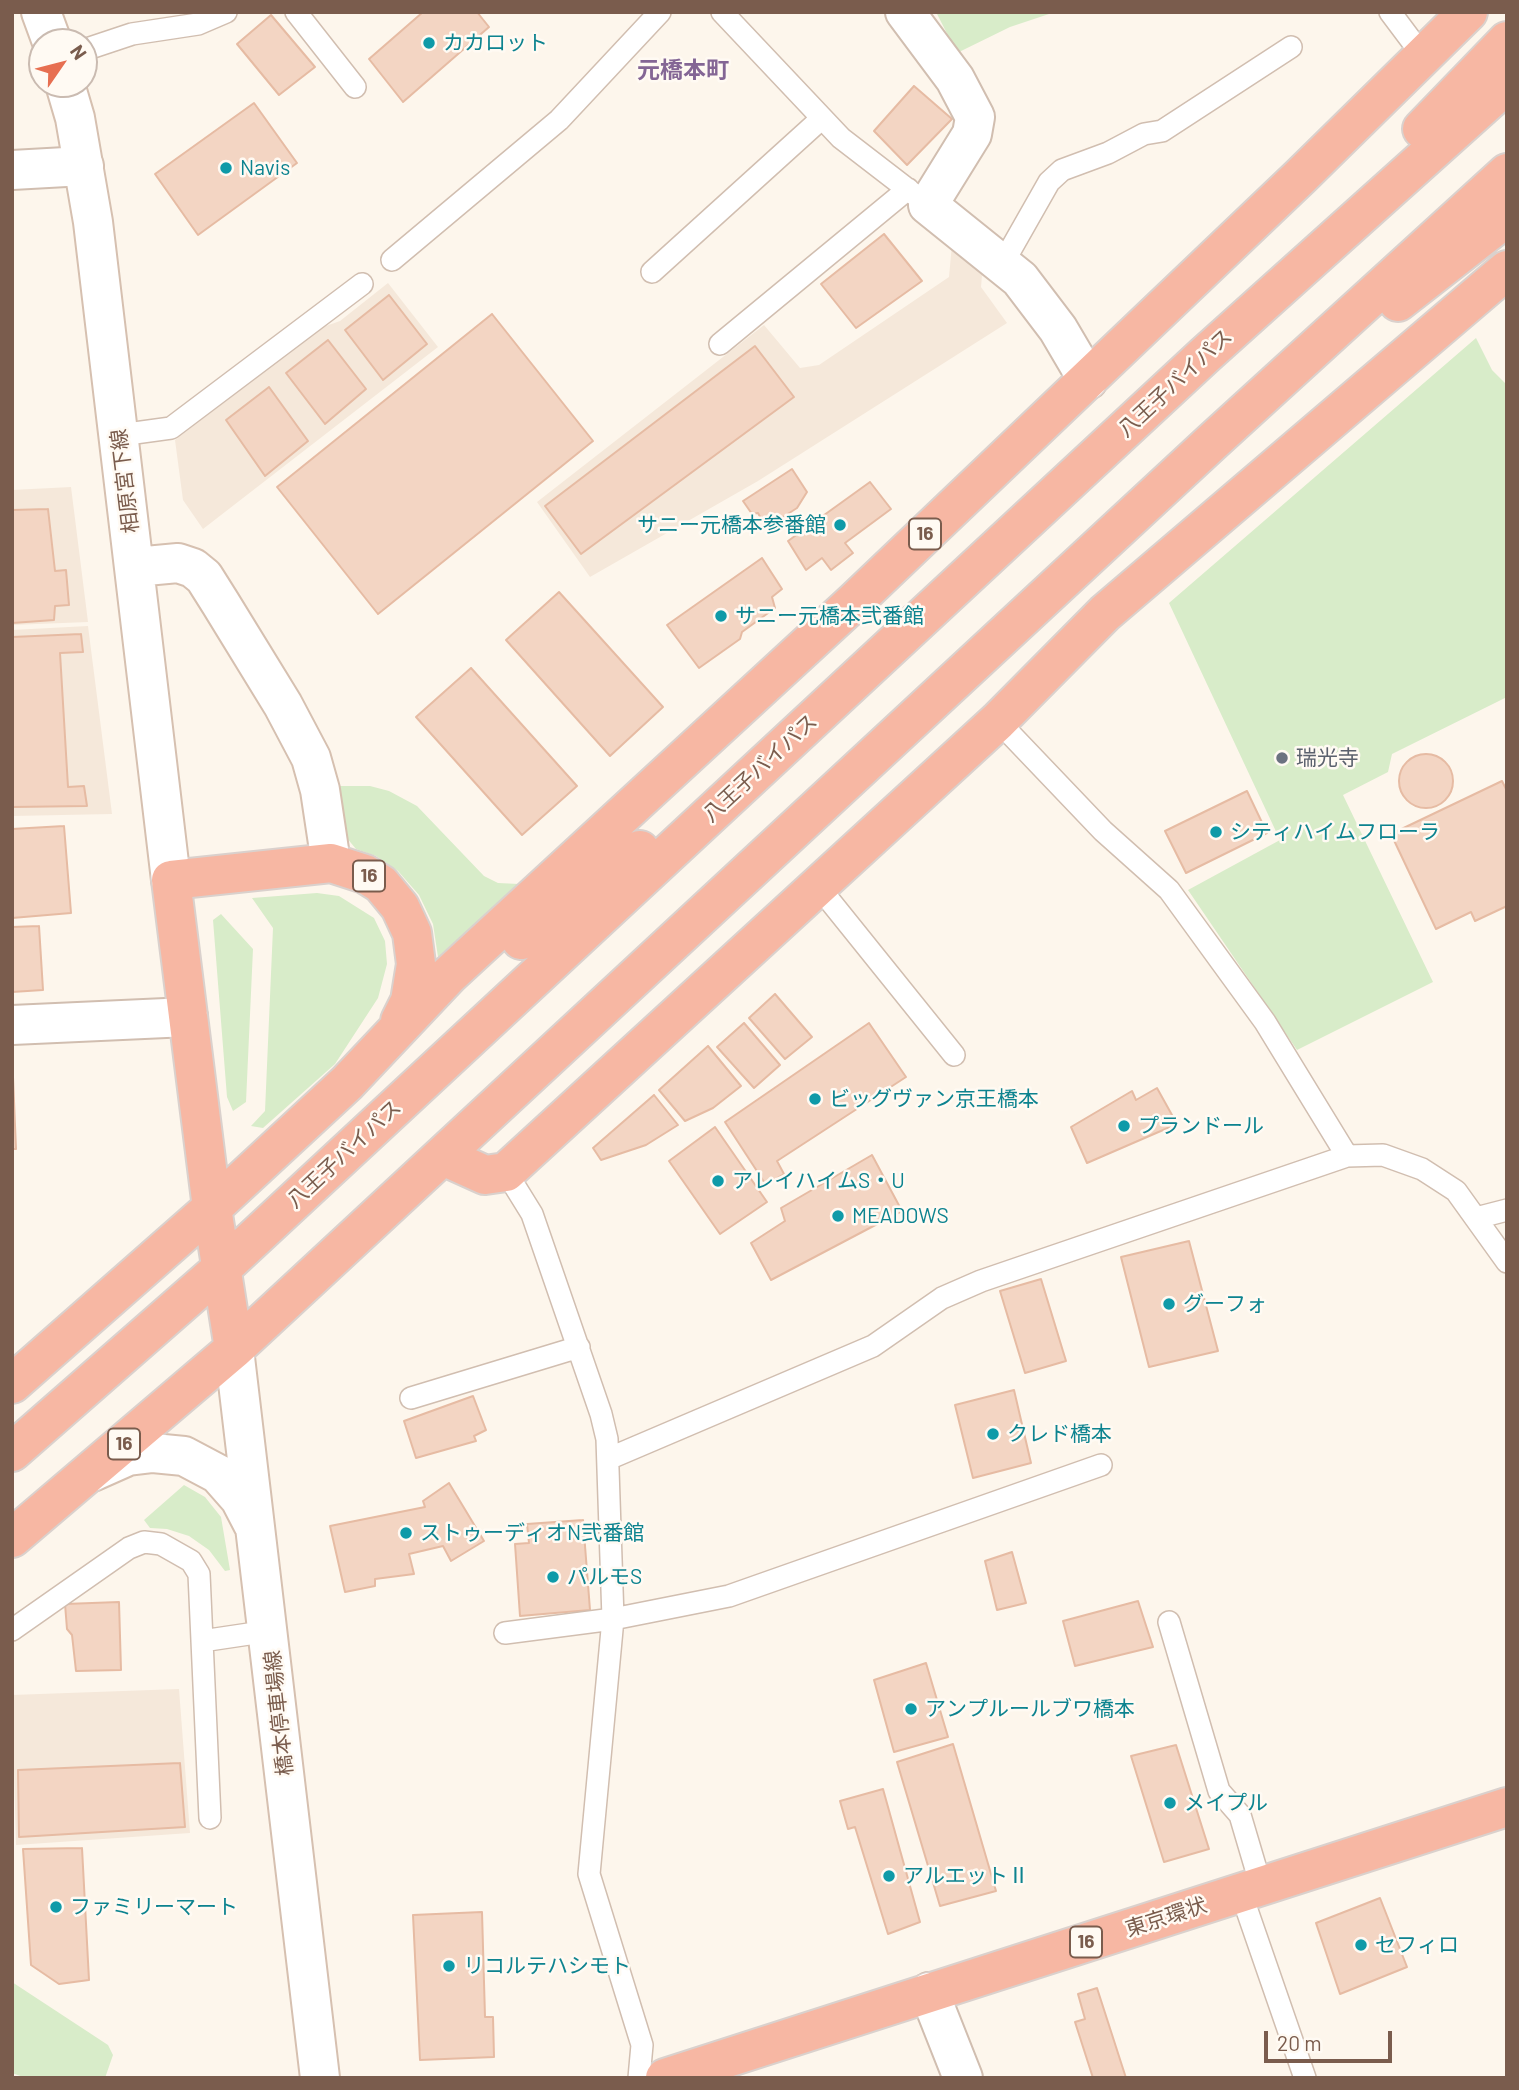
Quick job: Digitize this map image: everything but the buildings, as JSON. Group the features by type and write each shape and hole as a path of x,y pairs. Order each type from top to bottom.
{"highway":[{"name":"16","path":"379,1051 449,975 605,834 1088,380 1468,12"},
{"name":"16","path":"1205,355 1507,41"},
{"name":"八王子バイパス","path":"12,1452 222,1269 1205,355 1507,84"},
{"name":"16","path":"12,1538 234,1349 1212,442 1507,173"},
{"name":"16","path":"1212,442 1507,217"},
{"path":"443,1156 485,1175 506,1172 998,721 1105,613 1507,270"},
{"name":"16","path":"12,1384 212,1208 379,1051 460,985 678,821 894,644"},
{"name":"16","path":"171,880 331,863 365,874 382,884 400,907 412,933 416,964 410,1001 379,1051"},
{"path":"171,880 212,1208 234,1349"},
{"name":"東京環状","path":"665,2078 1507,1807"}],"street":[{"path":"905,12 955,79 975,117 972,134 918,197 971,242 1003,263 1046,312 1088,380"},
{"name":"相原宮下線","path":"68,98 85,166 120,435 171,880"},
{"path":"12,170 85,166"},
{"path":"135,567 178,563 193,568 210,586 283,705 310,758 320,790 331,863"},
{"path":"12,1025 188,1017"},
{"name":"橋本停車場線","path":"234,1349 259,1535 320,2078"},
{"path":"91,1473 128,1456 153,1453 184,1456 218,1474 240,1499 259,1535"},
{"path":"929,1992 963,2078"}],"lane":[{"path":"98,45 132,33 198,24 226,12"},
{"path":"296,12 355,87"},
{"path":"392,260 559,120 660,12"},
{"path":"720,344 918,197 821,119 722,12"},
{"path":"1390,12 1423,56"},
{"path":"1003,263 1049,182 1062,170 1108,153 1144,134 1162,131 1291,47"},
{"path":"652,272 821,119"},
{"path":"120,435 171,428 362,284"},
{"path":"998,721 1103,831 1169,890 1265,1022 1347,1156"},
{"path":"818,886 954,1055"},
{"path":"608,1459 873,1346 942,1298 981,1281 1347,1156 1383,1155 1422,1169 1456,1191 1507,1262"},
{"path":"506,1172 532,1214 601,1414 608,1459 613,1619 589,1874 642,2045 639,2078"},
{"path":"1476,1218 1507,1210"},
{"path":"411,1398 579,1347"},
{"path":"505,1633 613,1619 729,1596 1101,1465"},
{"path":"12,1630 129,1548 144,1542 161,1544 191,1561 198,1574 210,1818"},
{"path":"1169,1622 1219,1791 1240,1815 1251,1889 1305,2078"},
{"path":"202,1641 270,1631"}],"shaded area":[{"path":"952,244 983,263 981,287 1007,323 758,481 590,577 537,502 764,325 800,368 819,365 949,277"},
{"path":"388,283 438,347 203,529 183,500 175,440 323,327 340,321"},
{"path":"71,487 88,622 12,625 12,490"},
{"path":"88,626 112,814 12,816 12,630"},
{"path":"179,1689 190,1833 16,1845 12,1695"}],"green space":[{"path":"936,12 1055,12 1010,27 957,53"},
{"name":"瑞光寺","path":"1476,338 1492,370 1507,385 1507,697 1392,754 1388,772 1343,795 1433,982 1297,1050 1188,890 1280,840 1169,603"},
{"path":"340,786 370,786 389,791 417,806 484,876 498,883 519,884 438,957 433,924 419,895 398,871 376,856 356,849 346,837"},
{"path":"317,893 339,896 374,918 385,941 387,964 378,998 335,1064 263,1128 251,1126 265,1111 273,928 252,898"},
{"path":"221,914 253,949 246,1102 233,1111 227,1097 213,920"},
{"path":"184,1485 205,1497 221,1517 230,1570 225,1571 209,1550 189,1536 167,1529 150,1528 144,1520"},
{"path":"12,1982 108,2045 113,2055 105,2078 26,2078 12,2073"}],"place":[{"name":"カカロット","path":"429,43"},
{"name":"Navis","path":"226,168"},
{"name":"サニー元橋本参番館","path":"840,525"},
{"name":"サニー元橋本弐番館","path":"721,616"},
{"name":"瑞光寺","path":"1282,758"},
{"name":"シティハイムフローラ","path":"1216,832"},
{"name":"ビッグヴァン京王橋本","path":"815,1099"},
{"name":"プランドール","path":"1124,1126"},
{"name":"アレイハイムS・U","path":"718,1181"},
{"name":"MEADOWS","path":"838,1216"},
{"name":"グーフォ","path":"1169,1304"},
{"name":"クレド橋本","path":"993,1434"},
{"name":"ストゥーディオN弐番館","path":"406,1533"},
{"name":"パルモS","path":"553,1577"},
{"name":"アンプルールブワ橋本","path":"911,1709"},
{"name":"メイプル","path":"1170,1803"},
{"name":"アルエットⅡ","path":"889,1876"},
{"name":"ファミリーマート","path":"56,1907"},
{"name":"セフィロ","path":"1361,1945"},
{"name":"リコルテハシモト","path":"449,1966"}],"district":[{"name":"元橋本町","path":"683,70"}]}
